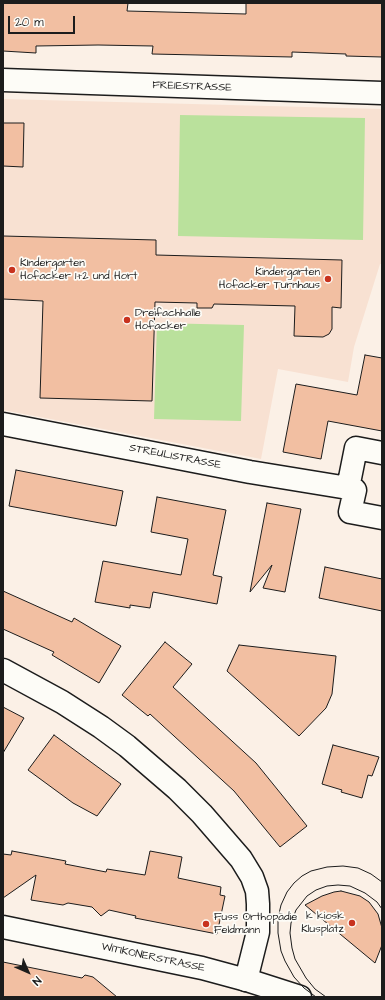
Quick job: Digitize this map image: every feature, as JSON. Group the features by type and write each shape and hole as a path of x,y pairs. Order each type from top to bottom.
{"street":[{"name":"FREIESTRASSE","path":"3,80 382,93"},
{"name":"STREULISTRASSE","path":"3,424 250,472 348,488"},
{"path":"382,453 356,448 348,488 355,490 350,512 382,518"},
{"path":"3,670 62,702 101,727 148,763 202,814 241,859 252,877 257,896 258,932 246,980"},
{"name":"WITIKONERSTRASSE","path":"3,927 202,968 300,997"}],"shaded area":[{"path":"3,99 382,109 382,264 380,264 354,347 348,382 278,369 261,459 3,410"}],"green space":[{"path":"180,115 365,118 363,240 178,236"},
{"path":"157,323 244,325 241,421 154,419"}],"building":[{"path":"3,3 128,3 127,11 246,14 246,3 382,3 382,57 292,52 292,57 152,54 153,46 98,45 36,46 36,53 3,51"},
{"path":"3,123 24,123 23,167 3,166"},
{"path":"3,236 156,240 156,255 342,260 341,308 332,307 332,329 329,334 323,337 294,336 295,306 214,304 212,308 197,308 197,303 155,302 152,401 40,398 43,301 3,299"},
{"path":"365,355 382,358 382,431 328,421 321,459 283,452 296,384 357,395"},
{"path":"16,470 123,491 116,526 9,506"},
{"path":"157,497 226,510 213,575 222,577 217,604 153,592 150,608 130,605 130,608 95,602 103,561 181,575 188,539 151,532"},
{"path":"267,503 301,509 285,592 263,588 272,565 250,592"},
{"path":"325,567 382,579 382,611 319,598"},
{"path":"3,591 72,622 74,618 121,646 99,683 52,655 54,652 3,629"},
{"path":"165,642 192,664 173,687 256,763 307,826 280,847 234,791 150,714 148,716 122,695"},
{"path":"239,645 336,656 332,694 326,708 299,736 227,671"},
{"path":"3,707 24,718 3,753"},
{"path":"54,735 121,784 97,816 73,803 28,770"},
{"path":"333,745 379,757 372,776 368,775 362,798 341,792 342,790 322,784"},
{"path":"12,851 66,861 65,864 106,872 107,869 145,875 150,851 182,857 178,878 221,887 220,895 225,896 217,934 135,918 136,916 109,910 101,916 92,907 68,903 63,905 31,900 36,875 3,898 3,854 11,855"},
{"path":"341,891 360,896 369,902 378,914 382,928 382,945 375,963 305,905 322,896"},
{"path":"3,962 82,978 85,975 93,977 117,997 3,997"}],"tram line":[{"path":"316,997 304,988 294,977 281,951 278,933 278,918 281,905 287,892 302,876 311,871 327,867 343,866 358,868 371,874 382,882"},
{"path":"326,997 315,989 306,978 295,959 290,933 291,923 296,910 307,896 316,890 327,886 338,885 350,886 365,893 377,902 382,909"}],"place":[{"name":"KIndergarten Hofacker 1+2 und Hort","path":"12,270"},
{"name":"Kindergarten Hofacker Turnhaus","path":"328,279"},
{"name":"Dreifachhalle Hofacker","path":"127,320"},
{"name":"k kiosk Klusplatz","path":"352,923"},
{"name":"Fuss Orthopädie Feldmann","path":"206,924"}]}
